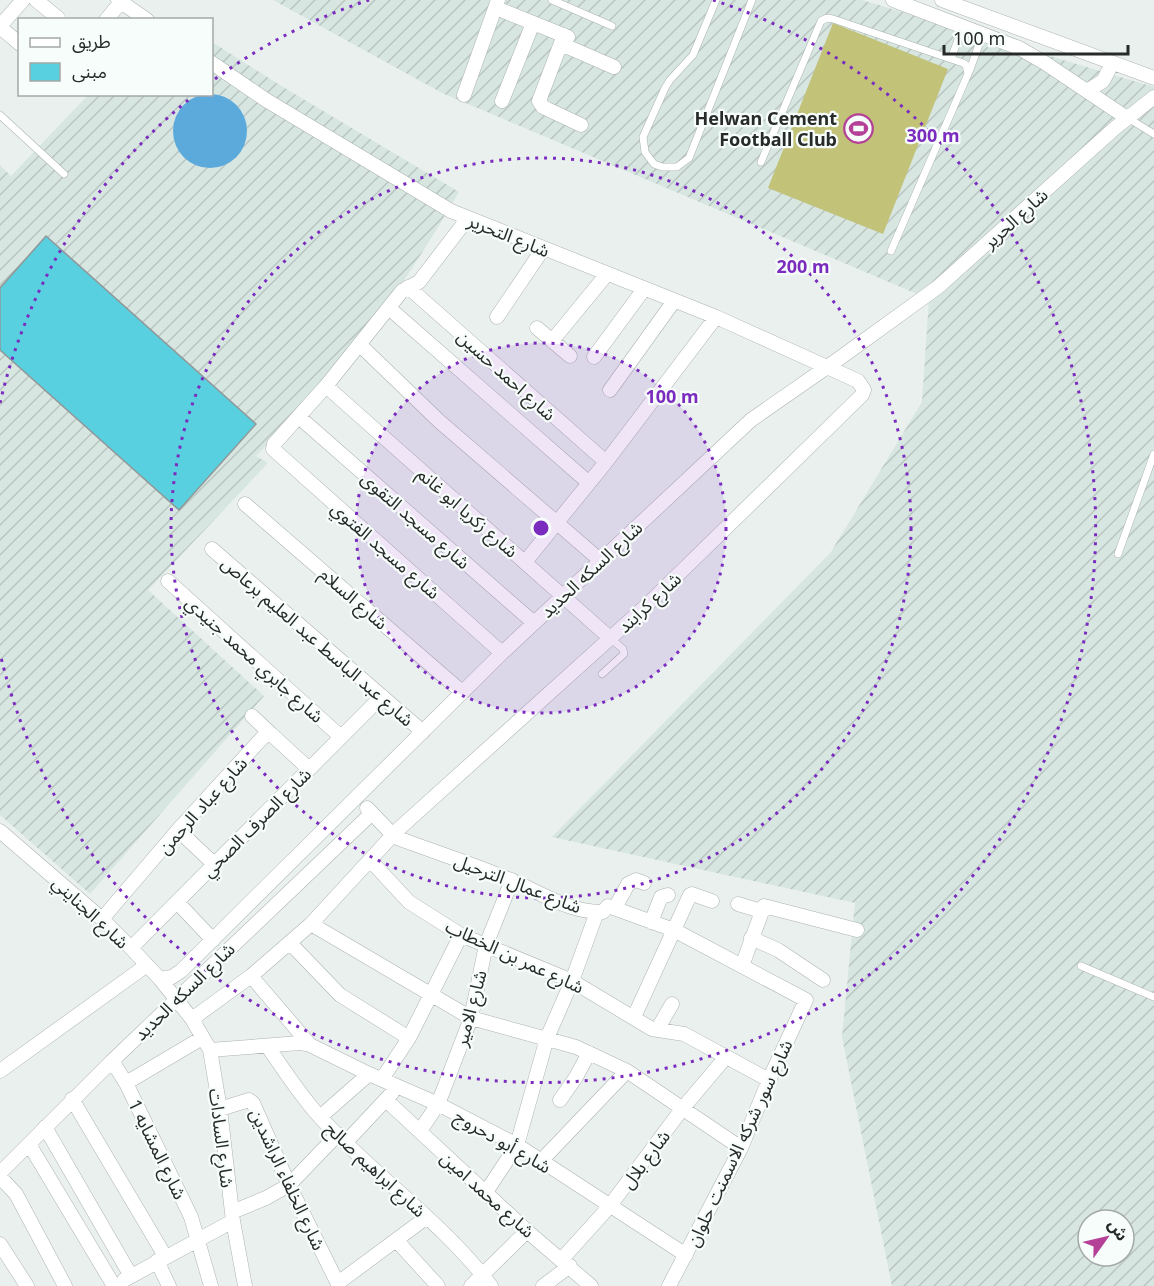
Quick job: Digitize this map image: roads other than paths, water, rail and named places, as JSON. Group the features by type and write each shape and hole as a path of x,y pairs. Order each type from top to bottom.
{"street":[{"path":"18,42 0,27 22,0"},
{"path":"36,0 58,18"},
{"path":"892,0 1031,54 1128,118"},
{"path":"942,0 1154,78"},
{"path":"107,18 119,1 144,18"},
{"path":"464,95 497,4 614,67"},
{"path":"502,101 533,23"},
{"path":"564,39 538,101 543,107 581,125"},
{"name":"شارع التحرير","path":"213,64 266,100 468,219 716,317 827,367"},
{"path":"1087,91 1103,81 1112,64"},
{"name":"شارع الحرير","path":"840,358 938,287 1154,97"},
{"path":"299,417 402,291 419,282 468,219"},
{"path":"497,317 543,249"},
{"path":"552,341 607,274"},
{"name":"شارع احمد حسين","path":"408,287 606,462"},
{"path":"594,357 644,289"},
{"path":"610,390 674,301"},
{"path":"389,308 589,483"},
{"path":"525,562 606,462 716,317"},
{"path":"537,328 570,356"},
{"path":"360,345 439,421 601,561"},
{"name":"شارع السكه الحديد","path":"160,979 172,977 181,971 502,653 751,420 840,358"},
{"name":"شارع كرابند","path":"392,835 647,605 862,395 862,385 858,381 827,367"},
{"name":"شارع زكريا ابو غانم","path":"326,386 610,638"},
{"name":"شارع مسجد الفتوي","path":"299,417 273,446 275,452 502,653"},
{"name":"شارع مسجد التقوى","path":"299,417 534,623"},
{"name":"شارع السلام","path":"245,504 462,692"},
{"name":"شارع عبد الباسط عبد العليم برعاص","path":"212,549 423,732"},
{"name":"شارع جابري محمد جنيدي","path":"168,581 341,737"},
{"name":"شارع الصرف الصحي","path":"131,948 382,696"},
{"path":"252,716 309,769"},
{"name":"شارع عباد الرحمن","path":"102,919 262,737 271,734"},
{"path":"357,798 392,835"},
{"name":"شارع السكه الحديد","path":"0,1175 112,1061 372,813"},
{"path":"178,830 214,864"},
{"name":"شارع الجنايني","path":"0,831 102,919 160,979 176,999"},
{"name":"شارع السكه الحديد","path":"192,1019 251,976 311,924 392,835"},
{"name":"شارع عمال الترحيل","path":"392,835 512,880 564,904 597,912 603,912 608,906 615,908"},
{"name":"شارع عمر بن الخطاب","path":"370,860 409,902 461,935 572,981 657,1030 684,1034 769,1080"},
{"name":"شارع الامير","path":"420,1131 438,1104 471,1018 486,945 512,880"},
{"path":"644,883 636,880 628,884 615,908 674,930 742,966 761,911 766,906 856,930"},
{"path":"634,1017 690,894 712,901"},
{"path":"651,922 661,897 668,895"},
{"path":"177,902 213,940"},
{"path":"738,904 761,911"},
{"path":"486,1192 517,1145 547,1038 572,981 597,912"},
{"path":"311,924 471,1018 576,1047 627,1071 741,1148"},
{"path":"320,1117 376,1077 409,1038 461,935"},
{"path":"751,938 778,950 823,980"},
{"path":"290,943 340,995 409,1038"},
{"path":"0,1071 147,965"},
{"name":"شارع سور شركه الاسمنت حلوان","path":"669,1286 741,1148 769,1080 806,1002 804,998 742,966"},
{"name":"شارع أبو دحروج","path":"251,976 310,1045"},
{"name":"شارع السادات","path":"176,999 192,1019 210,1050 220,1109 232,1216 245,1286"},
{"path":"657,1030 672,1004"},
{"path":"126,1083 202,1038"},
{"name":"شارع أبو دحروج","path":"210,1050 300,1043 310,1045 438,1104 517,1145 686,1255"},
{"name":"شارع ابراهيم صالح","path":"268,1047 320,1117 428,1217 491,1286"},
{"path":"560,1100 589,1053"},
{"name":"شارع بلال","path":"543,1286 566,1263 682,1109 726,1057"},
{"name":"شارع المشايه 1","path":"112,1061 126,1083 191,1217 211,1286"},
{"path":"541,1161 627,1071"},
{"path":"29,1144 114,1286 198,1240 232,1216 289,1185 386,1100 398,1086"},
{"path":"72,1100 161,1259 169,1286"},
{"name":"شارع الخلفاء الراشدين","path":"220,1109 246,1100 252,1101 289,1185 338,1284"},
{"name":"شارع محمد امين","path":"386,1100 527,1231 591,1286"},
{"path":"45,1127 131,1276"},
{"path":"0,1175 16,1194 65,1286"},
{"path":"338,1284 428,1217"},
{"path":"471,1286 527,1231"},
{"path":"396,1240 438,1286"},
{"path":"0,1244 27,1286"}],"lane":[{"path":"552,0 612,26"},
{"path":"716,0 693,55 665,88 643,137 645,152 649,159 662,167 677,167 689,158 752,0"},
{"path":"761,162 821,21 827,18 951,59 966,65 968,74"},
{"path":"951,59 963,26"},
{"path":"891,252 983,34"},
{"path":"0,115 64,174"},
{"path":"1128,118 1154,134"},
{"path":"1118,555 1154,454"},
{"path":"602,674 624,654 623,649 610,638"},
{"path":"1081,966 1154,997"}],"water":[{"path":"213,94 224,97 236,105 246,124 244,145 236,157 217,167 196,165 184,157 174,138 176,117 184,105 200,96"}],"place":[{"name":"Helwan Cement Football Club","path":"858,128"}]}
